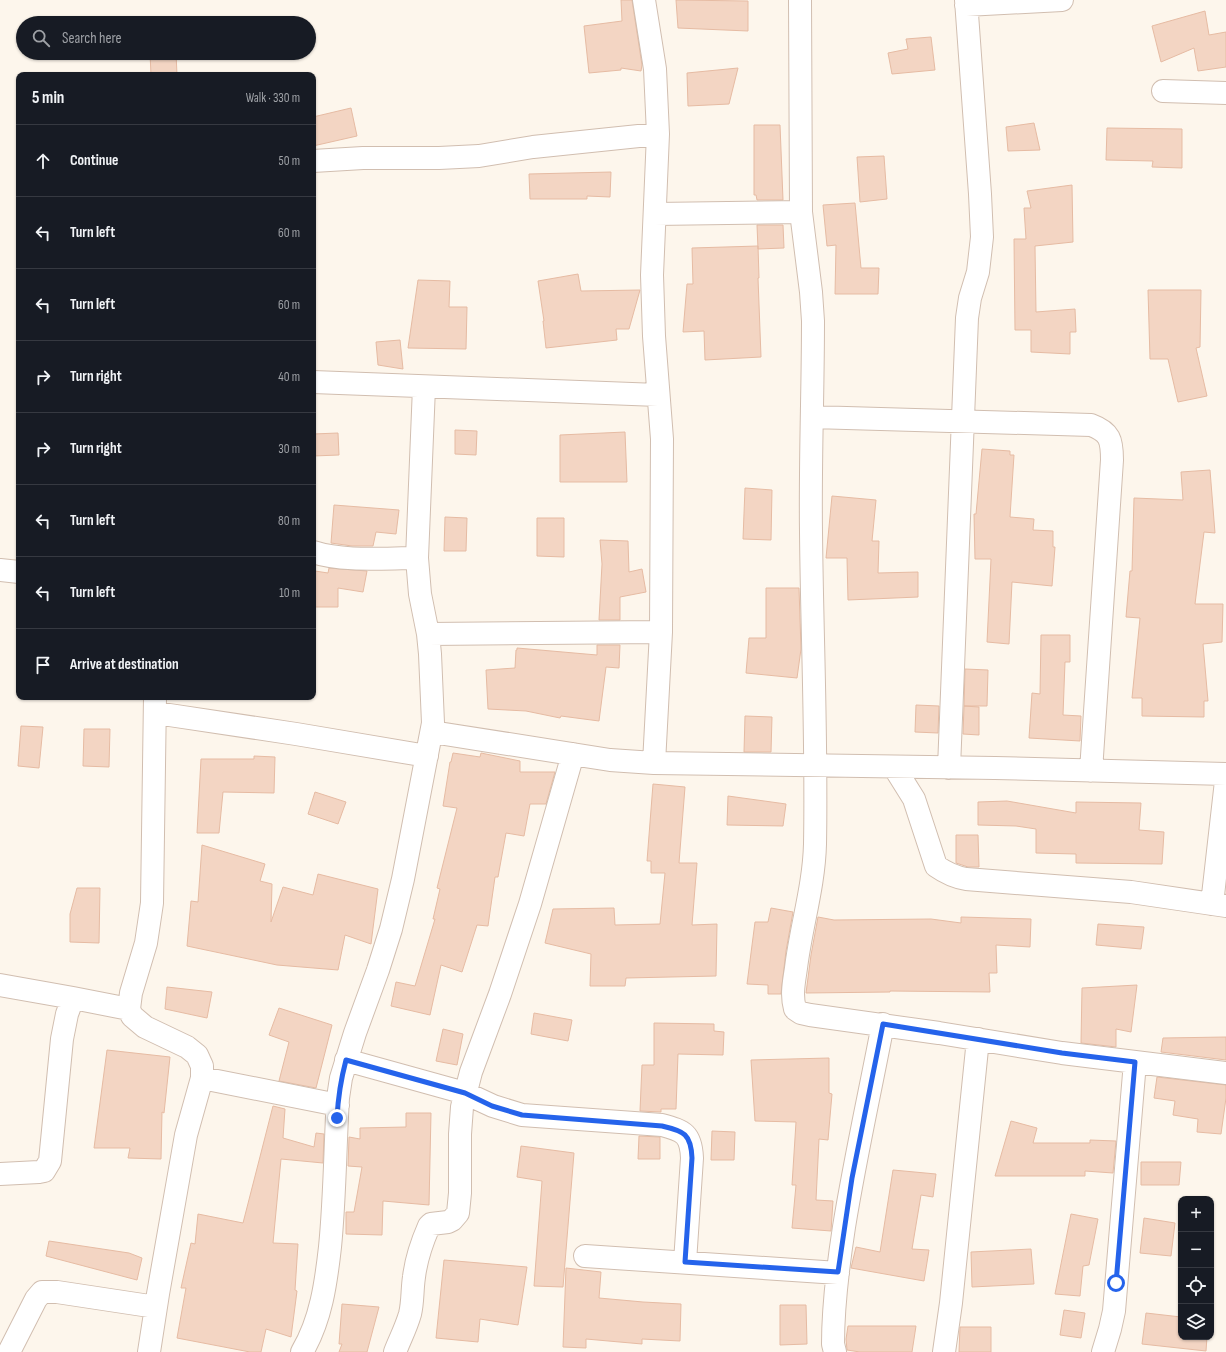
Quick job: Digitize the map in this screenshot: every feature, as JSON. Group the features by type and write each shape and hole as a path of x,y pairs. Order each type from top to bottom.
{"street":[{"path":"644,0 657,89 658,134 652,275 654,336 661,419 661,632 654,763"},
{"path":"800,0 801,212 811,292 812,321 811,532 816,766 814,853 809,893 797,960 793,1002 795,1009 806,1014 883,1024 1062,1053 1226,1073"},
{"path":"949,768 967,318 970,298 978,272 982,237 966,2 1062,0"},
{"path":"1164,91 1226,93"},
{"path":"316,161 363,158 439,158 478,156 533,147 658,134"},
{"path":"655,214 801,212"},
{"path":"316,382 658,395"},
{"path":"302,1352 316,1323 326,1284 333,1222 338,1105 341,1078 391,929 403,879 432,732 433,707 428,634 420,594 417,558 424,387"},
{"path":"812,417 1091,425 1100,428 1109,436 1112,445 1091,771"},
{"path":"316,553 353,558 417,558"},
{"path":"0,570 16,572"},
{"path":"428,634 661,632"},
{"path":"149,1352 186,1135 202,1078 202,1066 197,1055 187,1047 145,1027 132,1016 129,1009 131,993 146,942 152,903 155,705 296,734 427,756"},
{"path":"432,732 610,760 654,763 1226,774"},
{"path":"395,1352 410,1314 416,1267 429,1226 431,1224 448,1222 458,1213 460,1193 460,1134 462,1107 465,1093 530,904 573,754"},
{"path":"894,767 914,799 936,866 954,877 1054,887 1131,892 1219,905 1226,781"},
{"path":"0,986 129,1009"},
{"path":"0,1174 44,1171 50,1161 62,1039 67,1014 73,998"},
{"path":"835,1352 833,1344 833,1321 838,1272 852,1178 883,1024"},
{"path":"944,1352 951,1303 978,1039"},
{"path":"346,1060 465,1093 492,1106 522,1115 662,1126 678,1129 686,1136 692,1147 685,1262"},
{"path":"1103,1352 1114,1311 1135,1062"},
{"path":"202,1078 338,1105"},
{"path":"585,1256 838,1272"},
{"path":"10,1352 36,1299 42,1292 57,1292 156,1307"}],"building":[{"path":"621,0 632,0 642,65 641,71 621,68 621,70 589,73 584,26 622,21"},
{"path":"676,0 748,1 748,31 678,28"},
{"path":"1205,11 1209,35 1226,32 1226,67 1198,71 1194,48 1161,62 1152,26"},
{"path":"931,37 935,70 892,74 888,53 908,49 906,39"},
{"path":"150,60 176,60 177,72 151,72"},
{"path":"738,68 729,104 688,106 687,73"},
{"path":"351,108 357,136 316,145 316,116"},
{"path":"1034,123 1040,150 1008,151 1006,127"},
{"path":"754,125 780,125 783,200 757,200 756,195 754,195"},
{"path":"1107,128 1182,129 1182,168 1152,167 1153,161 1106,160"},
{"path":"884,156 887,199 860,202 857,157"},
{"path":"611,172 610,197 587,196 587,199 530,199 529,174"},
{"path":"1072,185 1073,242 1035,246 1036,312 1075,309 1076,332 1070,332 1070,354 1031,352 1031,330 1015,330 1014,239 1026,239 1024,208 1031,208 1027,191"},
{"path":"855,203 861,268 879,268 878,294 835,294 836,245 827,246 823,205"},
{"path":"757,225 783,225 784,248 758,249"},
{"path":"758,246 761,357 705,360 704,331 683,332 687,284 693,284 692,248"},
{"path":"578,274 581,291 640,290 629,329 616,329 617,340 546,348 544,321 538,281"},
{"path":"418,280 450,281 449,307 467,307 466,349 408,348"},
{"path":"1148,290 1201,290 1200,347 1196,348 1207,396 1178,402 1168,359 1150,359"},
{"path":"400,340 403,369 378,365 376,342"},
{"path":"455,430 477,431 476,455 455,454"},
{"path":"625,432 627,482 560,482 560,435"},
{"path":"338,433 339,455 316,456 316,434"},
{"path":"982,449 1010,451 1010,455 1014,455 1010,517 1034,519 1033,530 1053,531 1053,547 1055,547 1052,586 1012,582 1009,644 987,642 991,559 975,559 974,514 976,514"},
{"path":"1210,470 1215,533 1204,532 1195,604 1223,604 1222,642 1203,644 1208,701 1204,701 1204,717 1142,716 1142,698 1132,698 1140,618 1126,617 1130,571 1132,571 1134,498 1183,500 1181,472"},
{"path":"745,488 772,490 771,540 743,539"},
{"path":"832,496 876,500 872,541 879,541 878,573 918,572 918,597 848,600 847,558 826,558"},
{"path":"334,505 399,510 396,534 376,532 373,546 352,546 331,543"},
{"path":"445,517 467,518 466,551 444,551"},
{"path":"537,518 564,518 564,557 537,556"},
{"path":"600,540 628,541 629,572 642,569 646,592 620,597 620,620 599,620 602,564"},
{"path":"329,568 367,571 363,592 338,588 338,607 316,607 316,571 328,573"},
{"path":"766,588 799,588 801,649 797,678 746,673 749,638 766,638"},
{"path":"1041,635 1070,635 1070,662 1065,662 1063,715 1081,716 1080,741 1029,738 1032,693 1040,694"},
{"path":"597,645 620,645 619,668 606,667 599,721 561,716 560,718 526,711 488,709 486,670 515,668 517,648 597,655"},
{"path":"965,669 988,670 987,706 964,706"},
{"path":"916,705 939,706 938,733 915,732"},
{"path":"964,706 979,707 979,735 963,734"},
{"path":"745,716 772,717 771,752 744,752"},
{"path":"21,726 43,727 39,768 18,766"},
{"path":"84,729 110,729 109,767 83,766"},
{"path":"453,753 480,757 481,753 520,761 520,772 555,772 546,804 530,804 524,836 506,833 498,877 495,877 488,926 477,925 462,972 441,965 430,1015 391,1006 396,982 415,986 435,919 433,919 440,889 437,888 457,808 443,806 450,762"},
{"path":"254,756 275,757 274,793 223,792 219,833 197,833 201,759 254,759"},
{"path":"653,784 685,787 679,863 697,863 692,925 717,924 716,976 626,978 625,986 590,986 591,954 545,943 553,909 614,908 615,925 660,924 665,873 651,873 651,861 647,861"},
{"path":"315,792 346,802 338,824 308,814"},
{"path":"728,796 786,804 783,826 727,825"},
{"path":"1007,801 1076,813 1076,802 1141,803 1139,830 1164,832 1162,864 1076,863 1076,854 1036,853 1036,829 1016,826 978,825 978,802"},
{"path":"956,835 978,835 979,867 968,867 956,863"},
{"path":"202,845 265,864 260,881 272,884 271,922 283,887 313,895 318,874 378,889 371,944 345,935 338,970 277,965 187,946 191,901 198,902"},
{"path":"77,888 100,888 99,943 70,942 70,914"},
{"path":"771,908 793,912 786,951 781,994 768,994 768,985 747,984 755,922 768,922"},
{"path":"818,917 834,920 931,919 961,923 961,917 1031,919 1030,947 996,945 997,973 989,973 990,992 890,991 806,993"},
{"path":"1098,924 1144,927 1141,949 1096,945"},
{"path":"1137,985 1131,1032 1116,1029 1116,1047 1081,1043 1082,988"},
{"path":"167,987 212,992 207,1018 165,1009"},
{"path":"279,1008 332,1025 316,1088 279,1081 289,1042 269,1035"},
{"path":"534,1013 572,1020 568,1041 531,1034"},
{"path":"654,1023 714,1024 714,1031 724,1032 723,1055 678,1054 676,1109 661,1109 661,1112 640,1111 642,1065 654,1065"},
{"path":"443,1029 463,1034 457,1065 436,1061"},
{"path":"1226,1037 1226,1060 1161,1052 1163,1038"},
{"path":"107,1050 170,1057 164,1113 162,1112 161,1159 128,1158 130,1148 94,1148"},
{"path":"829,1058 829,1093 832,1094 828,1140 819,1139 816,1200 833,1201 831,1231 792,1228 796,1185 792,1185 796,1122 755,1121 751,1060"},
{"path":"1157,1077 1226,1085 1226,1098 1221,1134 1197,1132 1198,1119 1173,1115 1175,1101 1154,1098"},
{"path":"273,1106 285,1109 283,1138 314,1147 316,1133 324,1134 323,1163 281,1159 273,1243 298,1244 295,1290 297,1291 291,1337 266,1329 261,1352 250,1352 177,1338 186,1288 181,1288 191,1243 195,1244 198,1214 243,1223"},
{"path":"406,1113 431,1113 429,1205 383,1201 382,1235 346,1234 346,1212 354,1212 362,1167 348,1166 349,1137 360,1139 360,1128 406,1127"},
{"path":"1011,1121 1037,1128 1033,1143 1090,1143 1090,1140 1116,1141 1113,1173 1085,1171 1085,1176 995,1176"},
{"path":"712,1131 735,1132 734,1160 711,1160"},
{"path":"639,1136 660,1137 660,1159 638,1159"},
{"path":"521,1146 574,1153 563,1287 534,1286 542,1181 517,1177"},
{"path":"1141,1162 1181,1162 1179,1185 1141,1185"},
{"path":"893,1170 936,1174 933,1197 921,1195 912,1249 929,1250 924,1281 851,1268 856,1247 880,1252"},
{"path":"1071,1214 1098,1219 1089,1265 1083,1266 1080,1296 1055,1294"},
{"path":"1144,1218 1175,1223 1171,1256 1140,1253"},
{"path":"49,1241 129,1253 142,1258 137,1280 46,1256"},
{"path":"1031,1249 1034,1284 972,1287 971,1252"},
{"path":"444,1260 527,1267 518,1325 480,1319 478,1342 436,1338"},
{"path":"566,1268 601,1272 599,1298 681,1304 680,1341 642,1339 642,1344 586,1339 586,1348 563,1347"},
{"path":"342,1304 379,1307 367,1352 339,1352 342,1344 339,1344"},
{"path":"780,1305 806,1305 807,1344 780,1345"},
{"path":"1064,1310 1085,1313 1081,1338 1060,1335"},
{"path":"1146,1313 1178,1317 1178,1340 1207,1340 1206,1351 1142,1344"},
{"path":"848,1326 916,1326 912,1352 860,1352 847,1350 846,1339"},
{"path":"960,1327 991,1327 991,1352 959,1352"}],"route":[{"path":"337,1118 341,1078 346,1060 465,1093 492,1106 522,1115 632,1123 678,1129 686,1136 692,1147 685,1262 838,1272 852,1178 870,1095 883,1024 1062,1053 1135,1062 1116,1283"}]}
